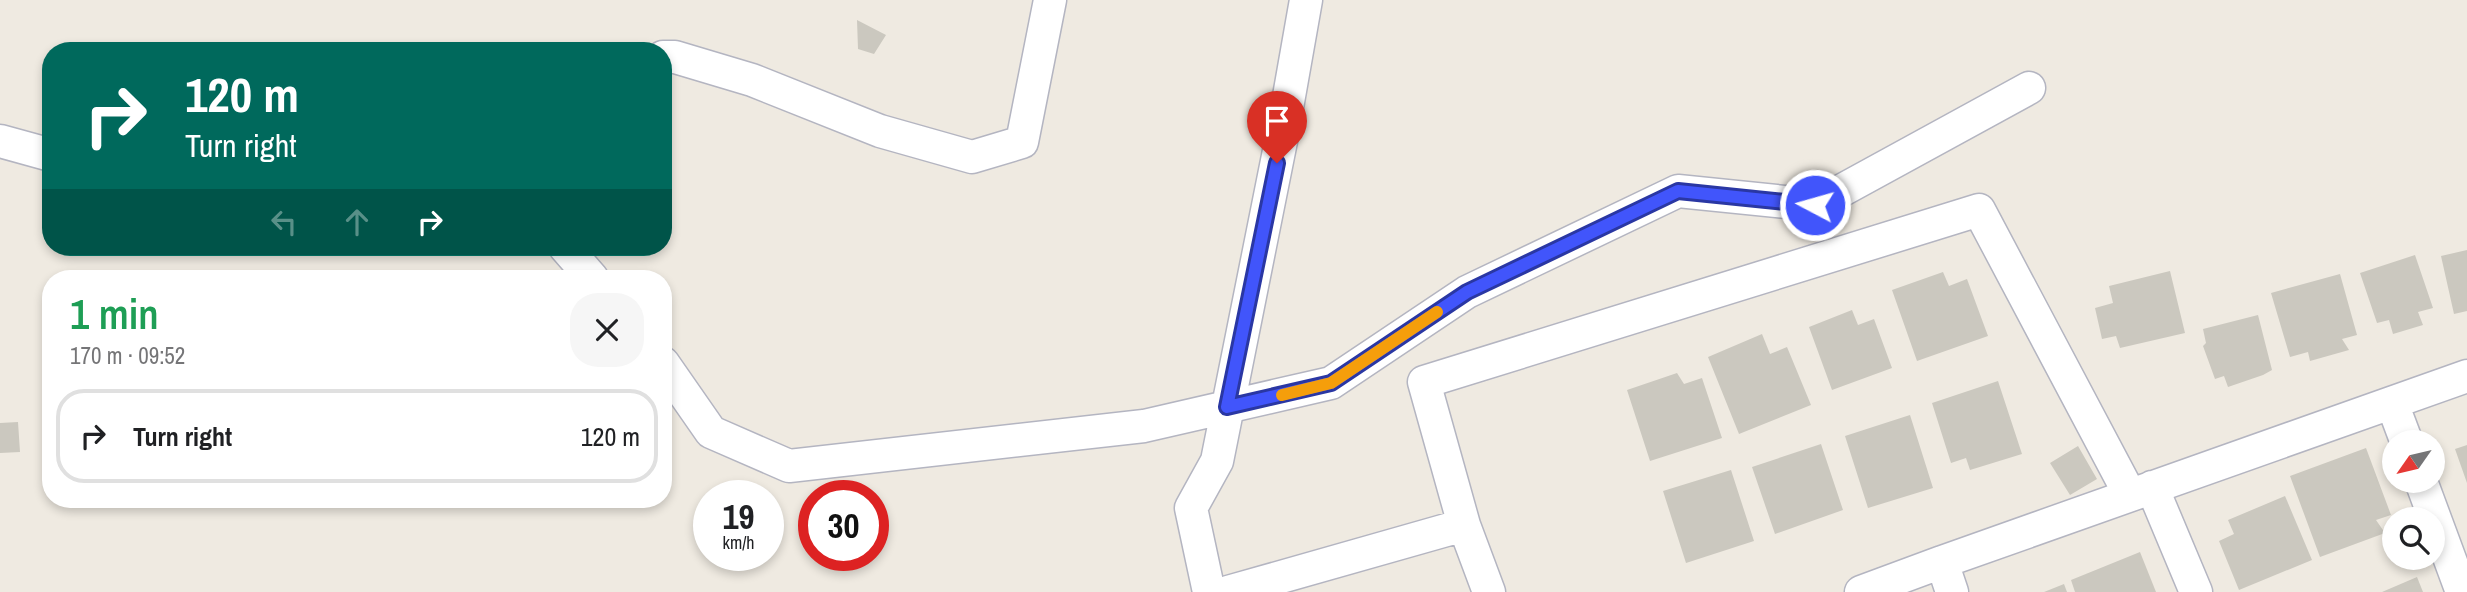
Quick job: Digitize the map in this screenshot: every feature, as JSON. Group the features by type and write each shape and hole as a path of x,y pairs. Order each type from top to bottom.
{"street":[{"path":"672,57 752,80 880,131 972,157 1022,142 1050,0"},
{"path":"1209,592 1191,508 1217,461 1280,149 1306,0"},
{"path":"672,376 711,432 789,466 1144,426 1331,383 1467,292 1678,191 1815,205 2029,88"},
{"path":"0,141 42,153"},
{"path":"1489,592 1464,524 1424,382 1979,210 2196,592"},
{"path":"573,256 585,270"},
{"path":"1861,592 2467,376"},
{"path":"2392,402 2402,430"},
{"path":"2426,494 2462,592"},
{"path":"1228,592 1464,524"},
{"path":"1942,562 1952,592"}],"building":[{"path":"857,20 886,35 874,54 858,49"},
{"path":"2467,250 2467,311 2454,314 2441,256"},
{"path":"2415,255 2433,308 2418,312 2423,325 2393,334 2389,320 2377,323 2360,273"},
{"path":"2170,271 2185,333 2120,348 2116,336 2102,339 2095,308 2113,303 2109,286"},
{"path":"1943,272 1949,286 1967,279 1988,336 1917,361 1892,290"},
{"path":"2340,274 2357,335 2342,339 2349,350 2310,361 2308,352 2290,357 2271,293"},
{"path":"1852,310 1858,325 1874,319 1892,368 1832,390 1809,327"},
{"path":"2258,315 2272,370 2228,387 2224,376 2215,379 2203,346 2206,343 2203,329"},
{"path":"1762,334 1770,354 1787,347 1811,405 1739,434 1708,357"},
{"path":"1677,373 1684,384 1702,378 1722,438 1650,461 1627,390"},
{"path":"1998,381 2022,454 1970,470 1966,458 1951,463 1932,403"},
{"path":"1910,415 1933,488 1868,508 1845,436"},
{"path":"18,422 20,452 0,453 0,423"},
{"path":"1821,444 1843,510 1775,534 1752,467"},
{"path":"2467,445 2467,483 2455,449"},
{"path":"2078,446 2097,479 2070,495 2050,463"},
{"path":"2366,448 2388,507 2382,507 2382,518 2376,520 2382,529 2382,534 2320,557 2290,476"},
{"path":"1731,470 1754,541 1686,563 1663,491"},
{"path":"2285,496 2312,560 2239,590 2219,541 2234,534 2228,520"},
{"path":"2140,552 2156,592 2075,592 2071,580"},
{"path":"2417,577 2423,592 2382,592"},
{"path":"2064,584 2067,592 2044,592"}],"slow traffic":[{"path":"1282,395 1331,383 1437,312"}],"route":[{"path":"1277,163 1227,407 1331,383 1467,292 1678,191 1815,205"}]}
